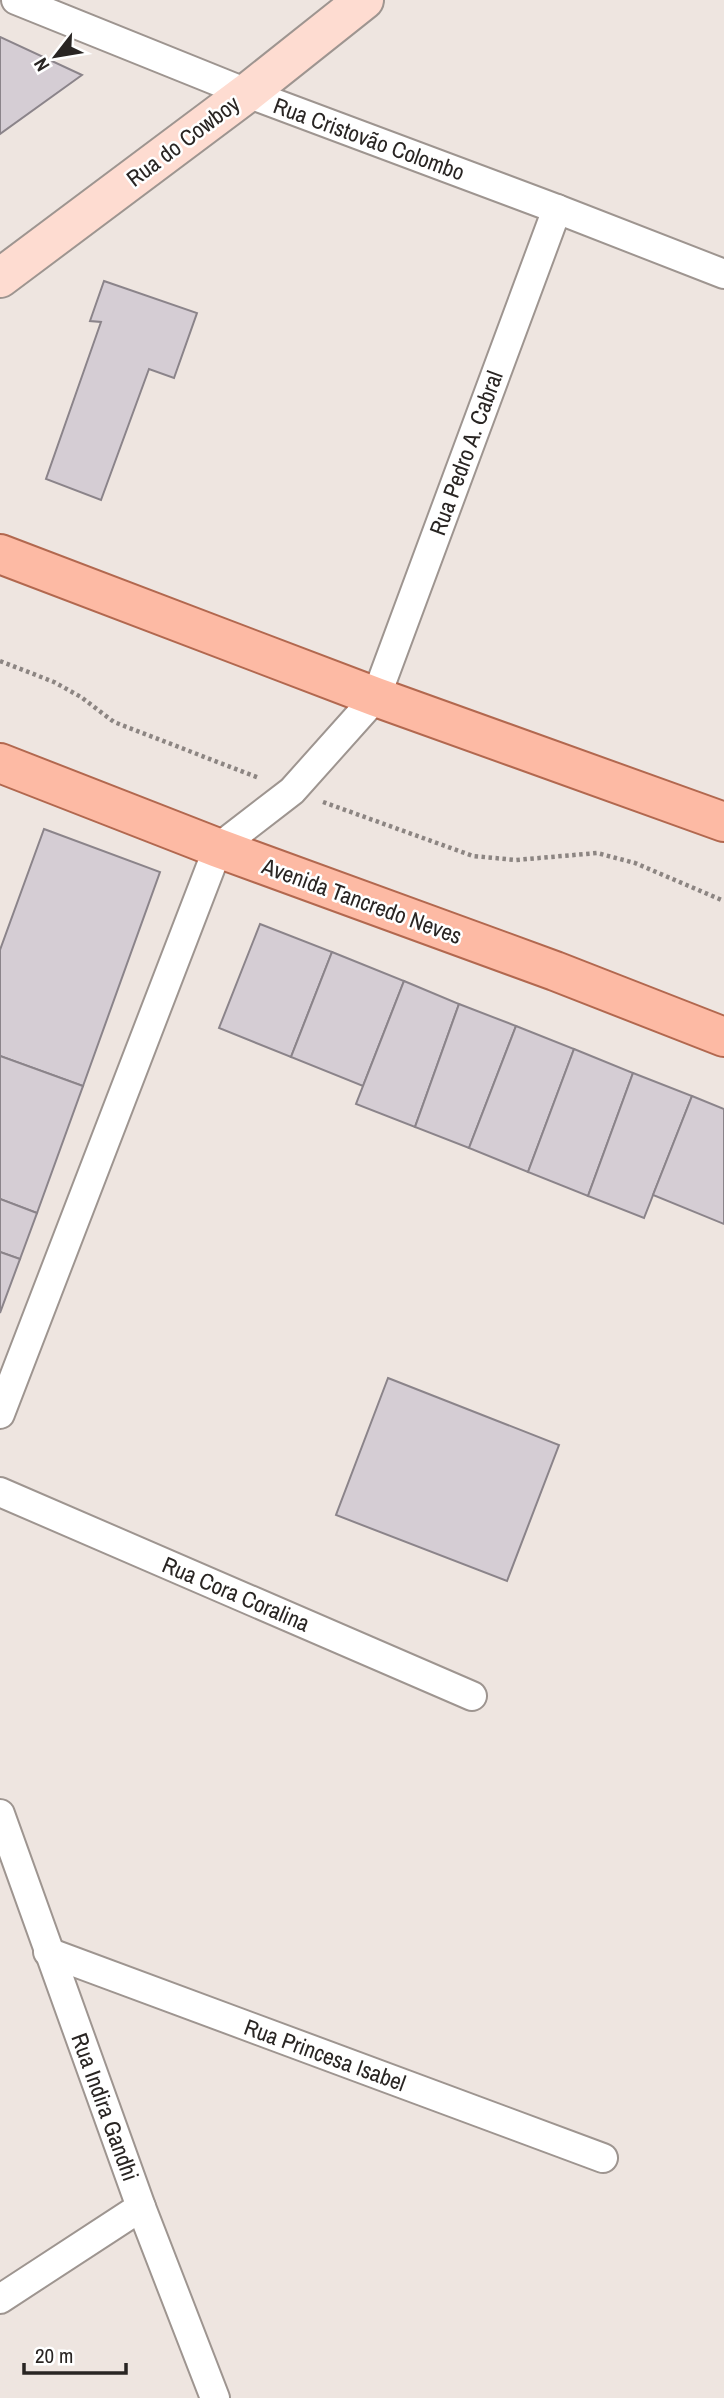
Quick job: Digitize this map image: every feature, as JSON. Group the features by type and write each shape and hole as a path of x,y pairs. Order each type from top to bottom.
{"main road":[{"path":"0,554 376,697 724,822"},
{"name":"Avenida Tancredo Neves","path":"0,763 218,849 555,971 724,1037"}],"street":[{"name":"Rua Cristovão Colombo","path":"16,0 247,93 724,274"},
{"name":"Rua do Cowboy","path":"0,278 247,93 364,0"},
{"name":"Rua Pedro A. Cabral","path":"376,697 556,209"},
{"path":"0,1414 218,849 292,791 376,697"},
{"name":"Rua Cora Coralina","path":"0,1492 472,1696"},
{"name":"Rua Indira Gandhi","path":"0,1814 141,2207 215,2398"},
{"name":"Rua Princesa Isabel","path":"48,1952 603,2158"},
{"path":"0,2299 141,2207"}],"path":[{"path":"0,661 54,681 114,722 292,791 473,856 516,860 597,853 635,863 724,901"}],"building":[{"path":"0,37 82,75 0,134"},
{"path":"104,281 197,313 174,378 149,369 101,500 46,479 101,322 90,321"},
{"path":"44,829 160,872 83,1086 0,1056 0,950"},
{"path":"260,924 332,952 291,1057 219,1028"},
{"path":"332,952 404,981 363,1086 291,1057"},
{"path":"404,981 459,1004 415,1127 356,1104"},
{"path":"459,1004 516,1026 469,1148 415,1127"},
{"path":"516,1026 574,1049 528,1172 469,1148"},
{"path":"574,1049 633,1073 588,1196 528,1172"},
{"path":"0,1056 83,1086 37,1213 0,1199"},
{"path":"633,1073 692,1096 644,1218 588,1196"},
{"path":"692,1096 724,1109 724,1224 653,1195"},
{"path":"0,1199 37,1213 20,1259 0,1252"},
{"path":"0,1252 20,1259 0,1313"},
{"path":"388,1378 559,1445 507,1581 336,1515"}]}
